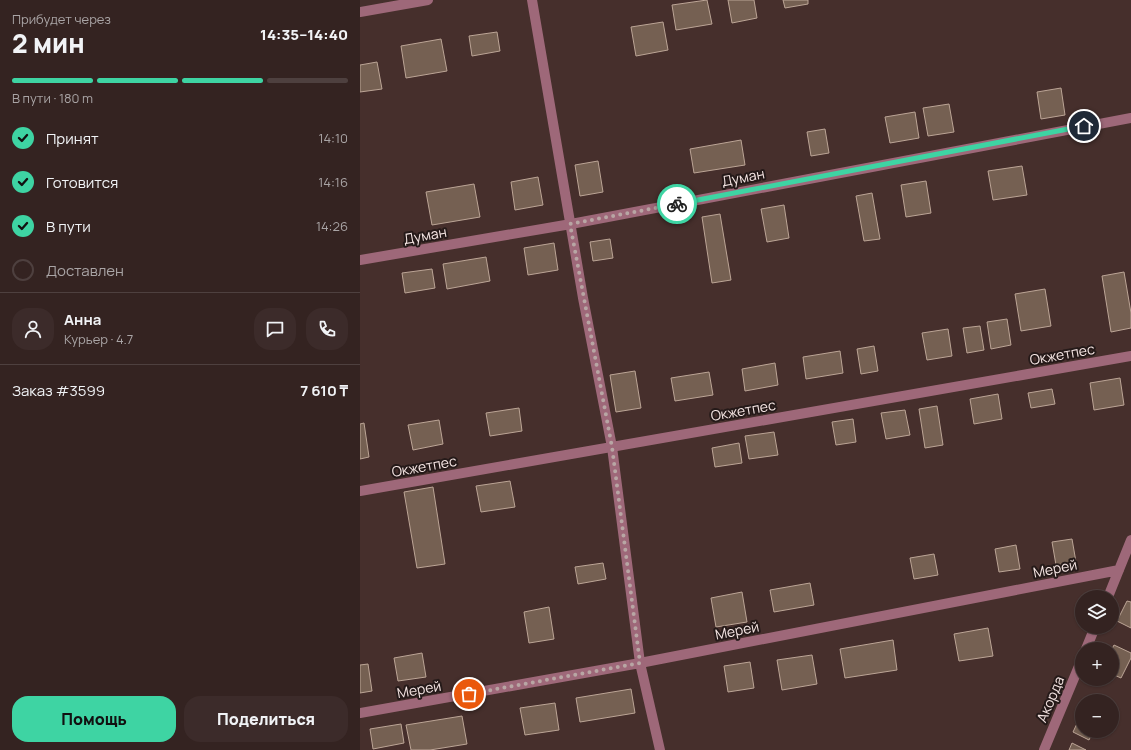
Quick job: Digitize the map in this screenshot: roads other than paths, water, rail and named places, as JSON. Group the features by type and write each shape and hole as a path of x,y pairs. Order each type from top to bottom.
{"street":[{"path":"360,12 428,0"},
{"path":"532,0 570,224 612,447 640,663 660,750"},
{"name":"Думан","path":"360,260 570,224 1131,118"},
{"name":"Окжетпес","path":"360,492 1131,356"},
{"path":"1111,590 1131,540"},
{"name":"Мерей","path":"360,713 640,663 1119,570"},
{"name":"Акорда","path":"1044,750 1075,676"}]}
